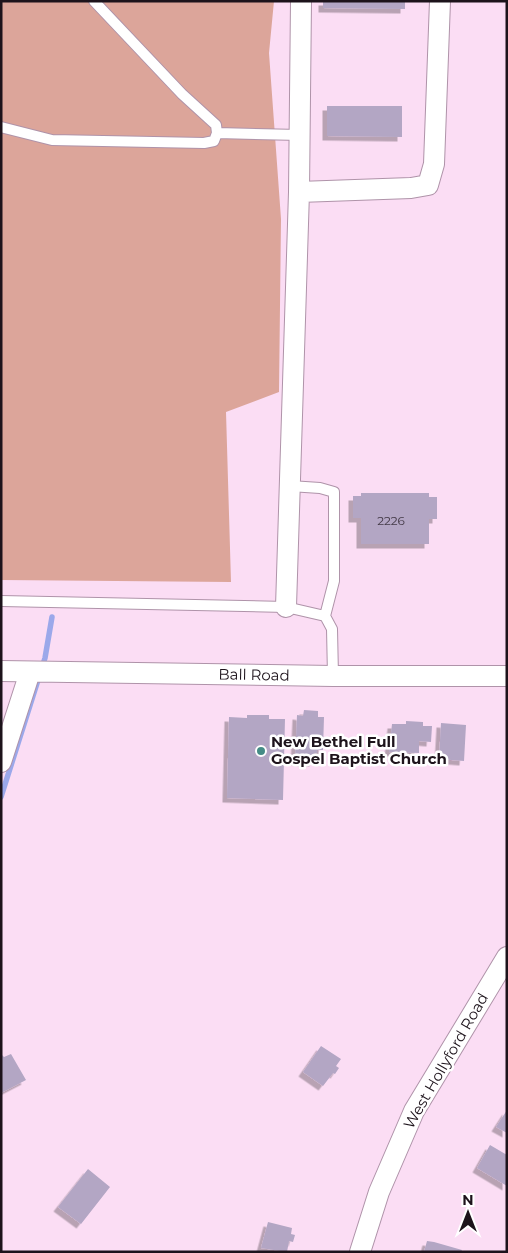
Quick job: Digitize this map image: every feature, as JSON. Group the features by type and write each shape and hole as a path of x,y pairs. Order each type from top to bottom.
{"street":[{"path":"286,607 299,192 301,1"},
{"path":"299,192 411,188 428,185 434,164 440,1"},
{"name":"Ball Road","path":"1,671 332,676 507,676"},
{"path":"1,762 40,672"},
{"name":"West Hollyford Road","path":"360,1252 379,1192 414,1111 507,958"}],"lane":[{"path":"1,126 52,140 204,143 214,141 218,133 216,125 182,94 94,1"},
{"path":"218,133 300,135"},
{"path":"290,486 320,488 334,492 334,581 326,616 332,629 332,676"},
{"path":"1,601 286,607 326,616"}],"shaded area":[{"path":"1,1 274,1 269,53 281,219 279,392 226,412 231,582 1,580"}],"building":[{"path":"323,1 405,1 405,9 323,8"},
{"path":"327,106 402,106 402,137 327,136"},
{"path":"361,493 429,493 429,497 437,497 437,519 429,519 429,544 361,544 361,518 353,518 353,496 361,496"},
{"path":"304,710 318,711 318,717 324,717 323,750 317,750 317,753 314,753 314,762 295,761 297,715 303,716"},
{"path":"247,715 269,715 269,719 285,719 283,800 227,798 229,717 247,718"},
{"path":"406,721 423,722 423,726 432,726 431,742 419,741 419,753 389,752 392,724 406,724"},
{"path":"441,723 466,725 464,761 439,759"},
{"path":"321,1046 341,1059 336,1066 339,1068 335,1074 333,1073 323,1086 303,1072"},
{"path":"1,1054 4,1057 11,1054 26,1080 1,1093"},
{"path":"507,1110 507,1133 496,1127"},
{"path":"490,1145 507,1155 507,1186 477,1168"},
{"path":"88,1169 110,1187 81,1224 58,1207"},
{"path":"268,1222 292,1228 291,1234 295,1235 293,1242 289,1241 287,1252 261,1248"},
{"path":"427,1241 462,1250 461,1252 424,1252"}],"waterway":[{"path":"1,797 45,658 52,617"}],"place":[{"name":"New Bethel Full Gospel Baptist Church","path":"261,751"}]}
